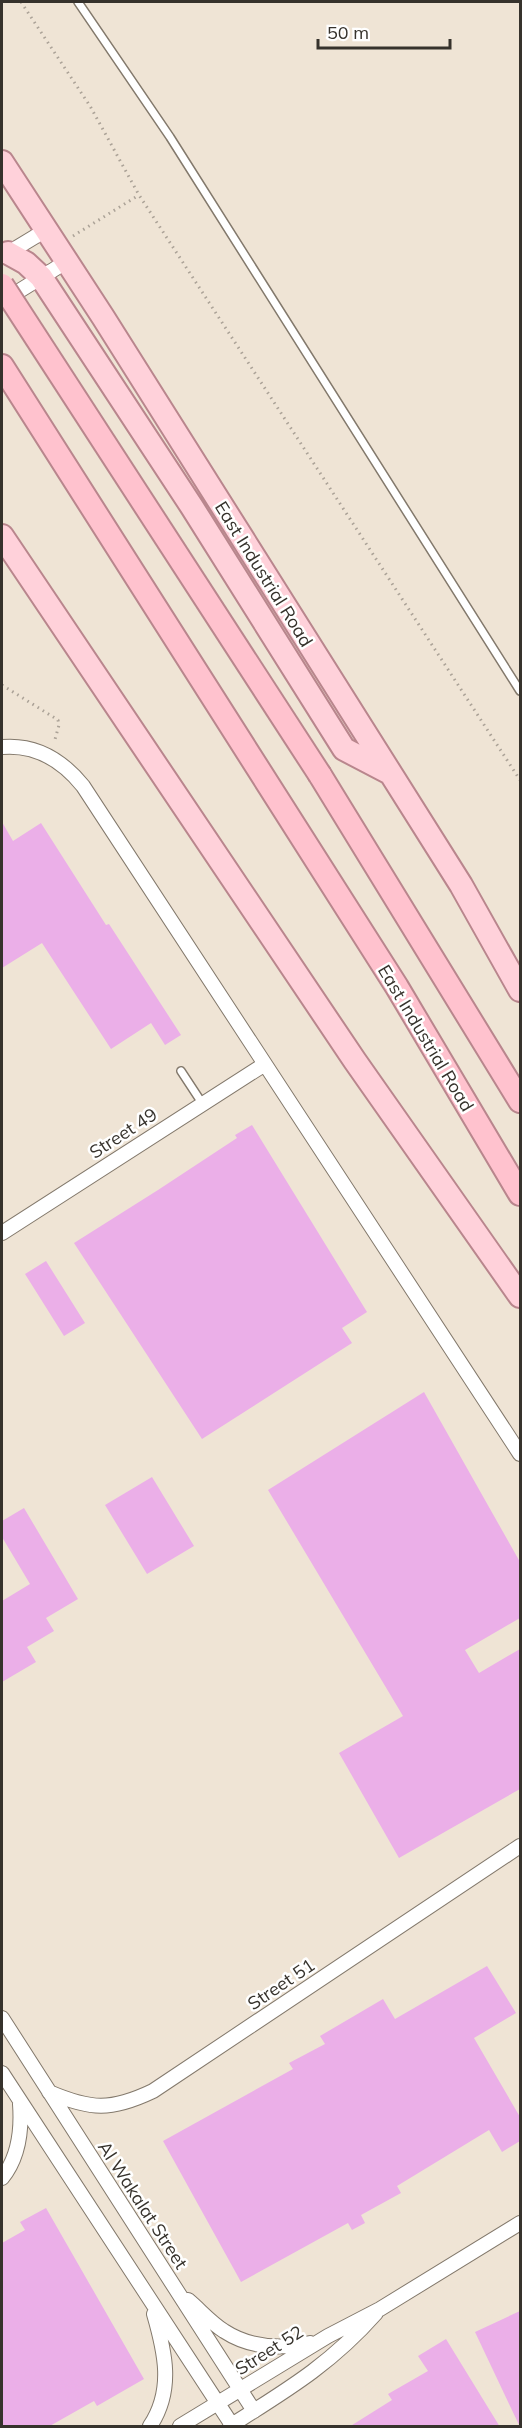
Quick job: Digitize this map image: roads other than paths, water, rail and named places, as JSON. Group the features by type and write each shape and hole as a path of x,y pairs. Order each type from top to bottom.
{"highway":[{"path":"2,285 320,775 520,1101"},
{"name":"East Industrial Road","path":"2,366 396,987 520,1194"}],"main road":[{"name":"East Industrial Road","path":"2,162 461,885 520,990"},
{"path":"5,255 26,263 41,277 192,507 344,749 390,772"},
{"path":"2,536 354,1061 520,1296"}],"street":[{"path":"5,255 56,246"},
{"path":"2,302 41,277 56,246"},
{"path":"2,747 23,747 49,756 72,772 83,786 520,1454"},
{"name":"Street 49","path":"2,1233 265,1064"},
{"name":"Street 51","path":"49,2092 74,2103 101,2107 128,2103 153,2091 520,1846"},
{"name":"Al Wakalat Street","path":"2,2018 255,2411"},
{"path":"2,2073 231,2426"},
{"path":"2,2178 16,2153 22,2128 20,2102"},
{"name":"Street 52","path":"180,2427 318,2341 380,2309 520,2223"},
{"path":"177,2291 224,2332 256,2345 289,2347 318,2341"},
{"path":"150,2300 165,2353 166,2380 162,2398 150,2427"},
{"name":"Street 52","path":"231,2426 324,2364 344,2347 380,2309"}],"lane":[{"path":"78,2 188,165 520,691"},
{"path":"182,1071 202,1103"}]}
